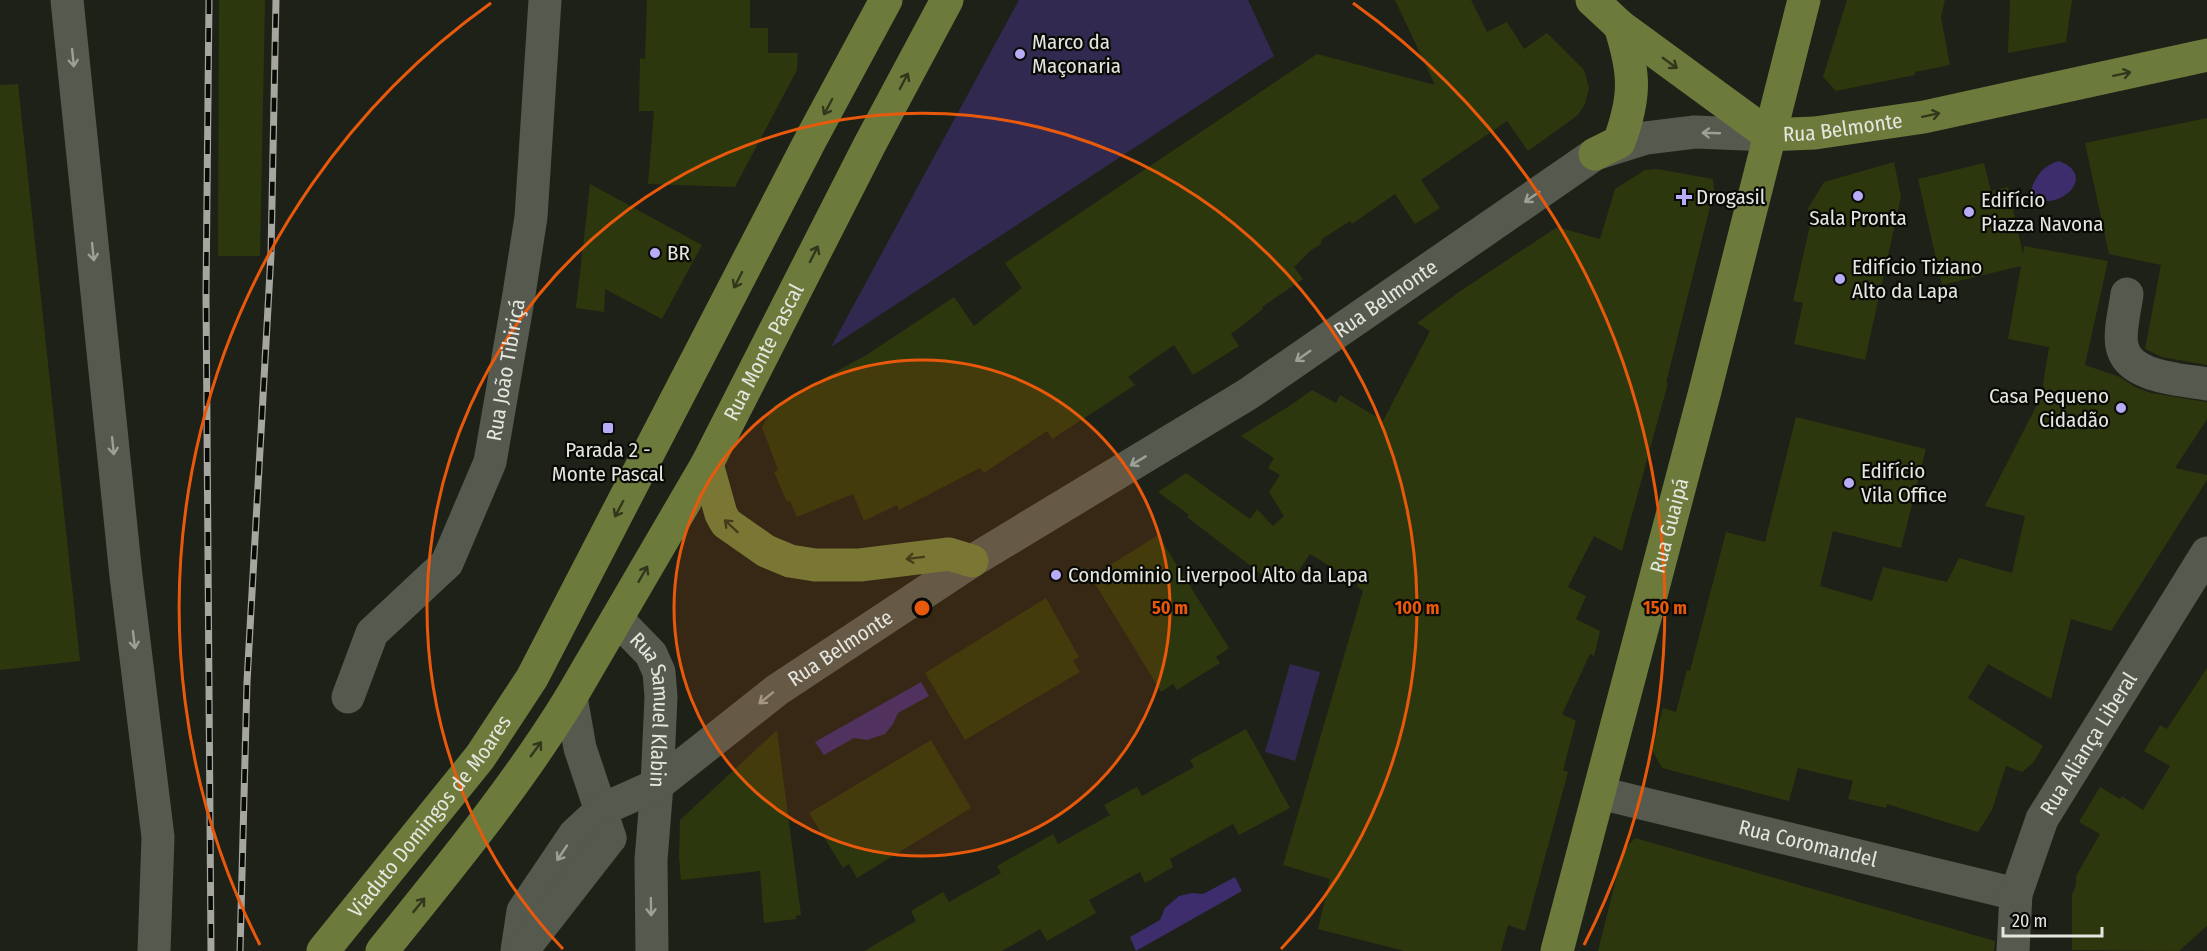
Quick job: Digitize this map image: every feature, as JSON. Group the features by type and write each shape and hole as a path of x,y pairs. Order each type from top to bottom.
{"main road":[{"name":"Viaduto Domingos de Moares","path":"330,942 480,757 532,678 886,0"},
{"name":"Rua Monte Pascal","path":"571,697 706,464 870,144 948,0"},
{"path":"1592,0 1620,26 1769,135"},
{"name":"Rua Guaipá","path":"1557,951 1600,793 1804,0"},
{"path":"1595,154 1619,142 1629,114 1633,84 1629,55 1620,26"},
{"name":"Rua Belmonte","path":"1769,135 1815,133 1924,117 2207,55"},
{"path":"706,464 721,514 726,523 766,550 790,561 815,565 860,565 949,554 972,561"},
{"name":"Viaduto Domingos de Moares","path":"382,951 459,856 555,723 571,697"}],"street":[{"path":"67,0 126,576 158,837 154,951"},
{"name":"Rua João Tibiriçá","path":"348,697 372,633 447,563 490,462 531,217 545,0"},
{"name":"Rua Belmonte","path":"657,785 777,690 972,561 1248,394 1595,154 1646,138 1695,132 1769,135"},
{"path":"2127,294 2121,345 2127,360 2148,373 2207,384"},
{"name":"Rua Aliança Liberal","path":"2013,951 2016,894 2042,819 2207,553"},
{"name":"Rua Samuel Klabin","path":"517,951 523,911 575,834 605,824 657,785 661,697 659,672 651,654 617,619"},
{"path":"571,697 580,748 605,824 625,841 643,851 651,860"},
{"path":"652,951 651,860 657,785"},
{"name":"Rua Coromandel","path":"1600,793 2016,894"},
{"name":"Rua Samuel Klabin","path":"522,951 605,824"}],"shaded area":[{"path":"1019,0 1248,0 1274,56 831,347"},
{"path":"2059,161 2071,168 2076,175 2075,184 2070,191 2051,201 2040,201 2029,196 2039,174 2047,166"},
{"path":"1290,664 1320,672 1295,761 1265,752"},
{"path":"921,682 929,696 898,713 885,734 867,740 854,738 824,755 815,742"},
{"path":"1235,877 1242,891 1136,951 1130,937 1160,920 1165,908 1179,896 1192,893 1203,894"}],"building":[{"path":"219,0 265,0 260,256 218,256"},
{"path":"647,0 750,0 750,28 768,28 768,53 798,53 797,70 735,187 648,184 654,111 639,111 640,58 645,59"},
{"path":"1395,0 1471,0 1487,32 1507,22 1524,49 1547,33 1584,70 1589,88 1585,104 1578,115 1528,151 1507,121 1421,180 1440,208 1415,224 1395,194 1352,224 1350,221 1322,239 1320,245 1311,250 1294,267 1303,279 1262,307 1263,309 1231,334 1239,346 1193,375 1174,345 1128,377 1135,385 1052,439 1047,431 984,473 980,468 899,510 897,505 864,521 853,494 797,517 790,501 787,502 774,472 778,470 762,427 774,406 868,354 954,297 974,326 1022,288 1005,263 1317,54 1435,85"},
{"path":"1847,0 1945,0 1941,17 1950,65 1915,72 1915,75 1836,91 1823,77"},
{"path":"2010,0 2072,0 2066,42 2008,53"},
{"path":"18,84 80,661 0,670 0,85"},
{"path":"2207,118 2207,365 2162,357 2145,349 2161,265 2109,254 2085,143"},
{"path":"1894,162 1901,197 1865,360 1794,344 1803,303 1793,301 1813,212 1807,210 1824,182"},
{"path":"1984,163 1991,191 2008,187 2023,254 2024,246 2108,261 2085,365 2120,377 2135,387 2151,393 2207,402 2207,419 2175,468 2207,475 2207,480 2111,631 2071,619 2051,699 1988,664 1968,698 2043,746 2033,763 2022,772 2006,766 1992,810 1978,832 1887,804 1886,808 1848,799 1853,781 1798,768 1789,801 1662,768 1652,750 1663,708 1676,712 1687,670 1690,671 1726,532 1765,542 1796,417 1926,449 1901,548 1833,531 1820,586 1872,601 1883,567 1947,582 1959,558 2012,573 2025,516 1985,506 2045,389 2043,385 2049,347 2008,339 2021,266 1942,285 1918,179"},
{"path":"1657,169 1713,179 1714,191 1666,383 1668,383 1622,551 1594,536 1568,587 1586,596 1576,619 1600,631 1594,656 1590,654 1562,714 1576,721 1563,770 1568,772 1525,931 1508,925 1501,951 1405,951 1318,929 1330,879 1283,865 1363,591 1357,586 1358,583 1310,554 1289,585 1269,571 1265,577 1158,492 1186,473 1250,519 1257,509 1273,526 1284,516 1269,492 1280,475 1268,468 1274,458 1241,436 1312,390 1336,403 1340,395 1383,421 1430,331 1417,323 1459,292 1557,227 1600,239 1615,189 1645,170"},
{"name":"BR","path":"590,184 702,245 662,319 605,289 604,312 576,308"},
{"path":"1158,535 1229,648 1216,657 1220,663 1177,690 1173,684 1161,692 1091,577"},
{"path":"1046,598 1079,657 1073,660 1080,672 965,740 925,673"},
{"path":"2207,668 2207,926 2179,951 2072,950 2072,894 2076,885 2076,876 2100,834 2079,822 2100,787 2120,799 2122,796 2143,810 2170,766 2144,751 2160,725 2167,729"},
{"path":"1246,729 1290,808 1239,835 1233,824 1170,859 1173,867 1145,883 1140,872 1089,900 1096,913 1047,941 1040,929 1002,951 864,951 916,921 911,911 943,892 949,902 1001,873 997,866 1053,834 1058,844 1110,815 1104,805 1137,787 1142,796 1194,767 1190,760"},
{"path":"777,730 801,915 796,916 796,919 764,923 760,871 681,880 680,820"},
{"path":"931,740 971,808 857,878 849,864 843,868 809,813"},
{"path":"1635,838 1995,941 1994,951 1598,951 1623,851"}],"railway":[{"path":"209,0 206,295 211,951"},
{"path":"240,951 247,682 271,254 276,0"}],"place":[{"name":"Marco da Maçonaria","path":"1020,54"},
{"name":"Sala Pronta","path":"1858,196"},
{"name":"Drogasil","path":"1684,197"},
{"name":"Edifício Piazza Navona","path":"1969,212"},
{"name":"BR","path":"655,253"},
{"name":"Edifício Tiziano Alto da Lapa","path":"1840,279"},
{"name":"Casa Pequeno Cidadão","path":"2121,408"},
{"name":"Parada 2 - Monte Pascal","path":"608,428"},
{"name":"Edifício Vila Office","path":"1849,483"},
{"name":"Condominio Liverpool Alto da Lapa","path":"1056,575"}]}
